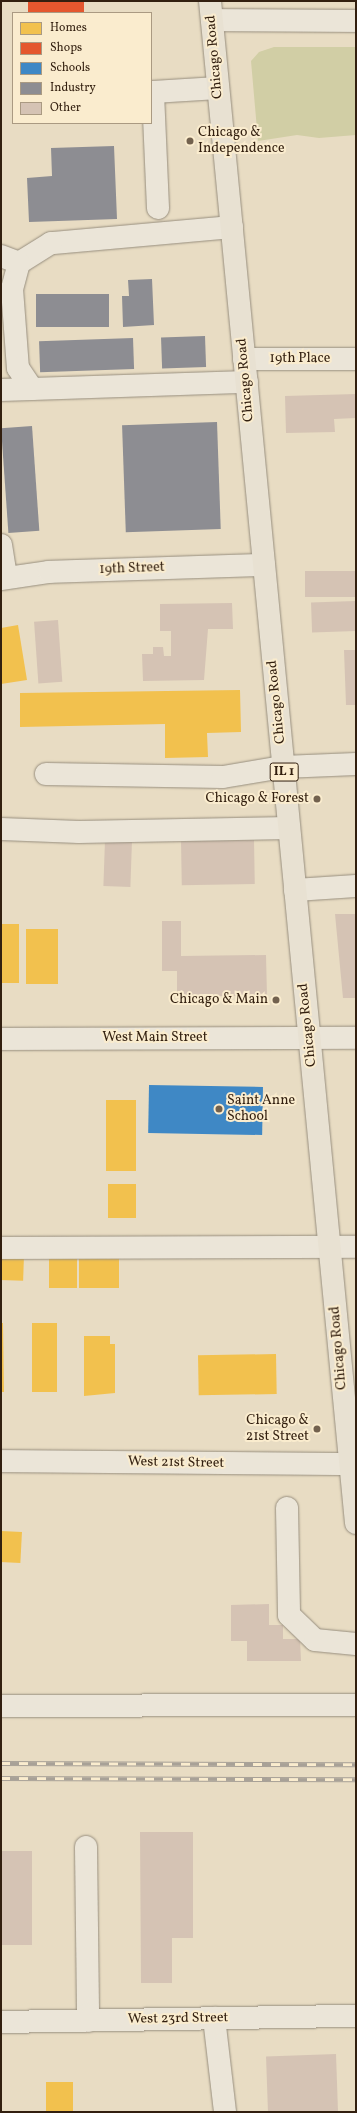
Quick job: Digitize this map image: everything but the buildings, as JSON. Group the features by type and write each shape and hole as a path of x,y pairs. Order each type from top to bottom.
{"main road":[{"name":"Chicago Road","path":"211,11 330,1247 350,1401 356,1523"}],"street":[{"path":"211,11 356,20"},
{"path":"158,208 153,92 218,88"},
{"path":"32,389 18,368 10,259 52,243 232,227"},
{"name":"19th Place","path":"244,359 356,359"},
{"path":"1,390 246,382"},
{"path":"1,545 4,578"},
{"name":"19th Street","path":"4,578 49,572 264,565"},
{"path":"46,774 223,777 283,767 356,764"},
{"path":"1,829 79,832 290,828"},
{"path":"295,890 356,886"},
{"name":"West Main Street","path":"1,1039 356,1038"},
{"path":"1,1248 356,1247"},
{"name":"West 21st Street","path":"1,1461 353,1464"},
{"path":"287,1508 290,1615 315,1640 356,1644"},
{"path":"1,1706 356,1705"},
{"path":"86,1847 88,2021"},
{"name":"West 23rd Street","path":"1,2022 356,2016"},
{"path":"214,2018 225,2112"}],"shaded area":[{"path":"274,47 356,47 356,135 319,138 297,135 258,141 251,61 259,52"}],"railway":[{"path":"1,1763 356,1764"},
{"path":"1,1778 356,1779"}],"place":[{"name":"Chicago & Independence","path":"190,141"},
{"name":"Chicago & Forest","path":"317,799"},
{"name":"Chicago & Main","path":"276,1000"},
{"name":"Saint Anne School","path":"219,1109"},
{"name":"Chicago & 21st Street","path":"317,1429"}]}
